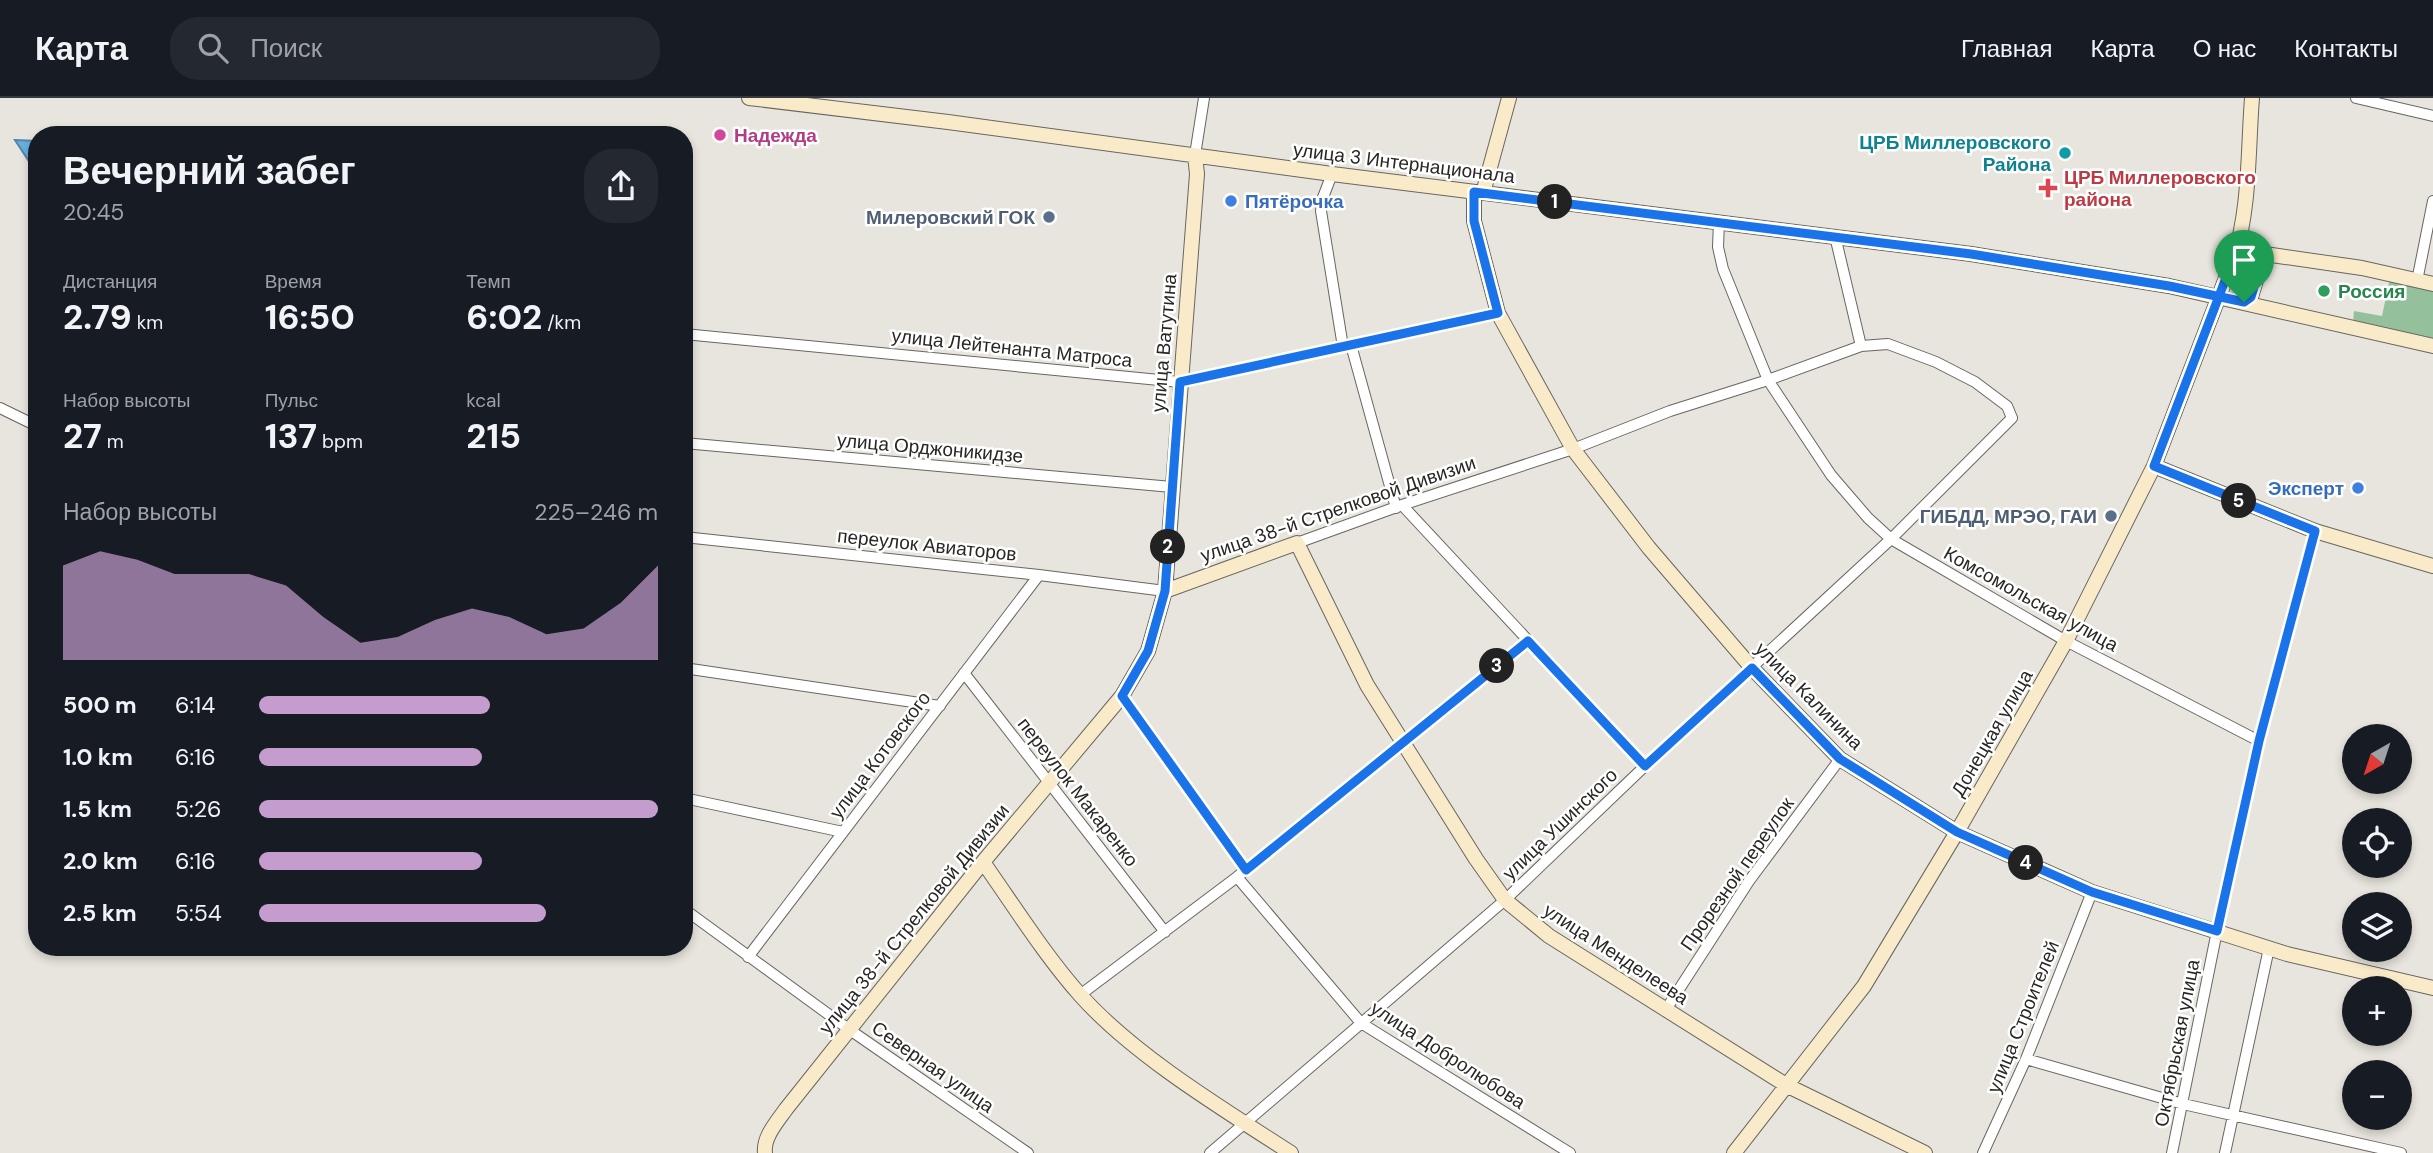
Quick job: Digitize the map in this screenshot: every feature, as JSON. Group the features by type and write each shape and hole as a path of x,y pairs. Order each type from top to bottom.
{"street":[{"name":"улица 3 Интернационала","path":"749,98 2067,268 2220,296 2433,346"},
{"name":"улица Ватутина","path":"1165,591 1197,174 1195,155 1204,98"},
{"name":"улица Калинина","path":"1509,98 1478,193 1474,221 1498,313 1573,449 1649,548 1752,668 1840,759 1957,832 2092,892 2269,948 2433,988"},
{"path":"2220,296 2238,251 2252,98"},
{"path":"2356,98 2433,116"},
{"path":"1332,174 1322,200 1321,211 1347,346 1399,506 1645,766"},
{"path":"2417,281 2433,201"},
{"name":"Комсомольская улица","path":"1719,222 1718,247 1723,269 1768,380 1831,475 1868,518 1891,539 2066,641 2259,741"},
{"path":"1835,236 1861,346"},
{"path":"2238,251 2362,268 2433,284"},
{"path":"2244,302 2251,297 2262,260 2258,253"},
{"name":"Донецкая улица","path":"1734,1153 1864,986 1957,832 2066,641 2154,466 2220,296"},
{"name":"улица Лейтенанта Матроса","path":"693,335 1180,382 1498,313"},
{"name":"улица Ушинского","path":"1210,1153 1505,900 1645,766 1891,539 2012,418 2007,406 1975,382 1936,362 1888,344 1861,346"},
{"name":"улица 38-й Стрелковой Дивизии","path":"765,1151 774,1126 983,862 1122,696 1148,651 1165,591 1399,506 1573,449 1670,411 1768,380 1861,346"},
{"path":"0,408 28,422"},
{"name":"улица Орджоникидзе","path":"693,444 1172,487"},
{"path":"2154,466 2315,531 2433,566"},
{"name":"Октябрьская улица","path":"2172,1153 2259,741 2315,531"},
{"name":"переулок Авиаторов","path":"693,538 1165,591"},
{"name":"улица Менделеева","path":"1297,544 1367,685 1476,859 1505,900 1549,936 1786,1085 1925,1153"},
{"name":"улица Котовского","path":"748,957 1039,575"},
{"path":"1080,995 1241,874 1528,641"},
{"path":"693,669 940,706"},
{"name":"переулок Макаренко","path":"964,673 1165,932"},
{"name":"улица Добролюбова","path":"1122,696 1241,874 1361,1023 1570,1153"},
{"name":"Прорезной переулок","path":"1665,1011 1749,881 1840,759"},
{"path":"693,801 843,832"},
{"path":"983,862 1080,995 1135,1046 1291,1153"},
{"name":"улица Строителей","path":"1983,1153 2026,1059 2092,892"},
{"name":"Северная улица","path":"693,916 850,1030 1028,1153"},
{"path":"2225,1153 2269,948"},
{"path":"2026,1059 2182,1104 2401,1153"}],"green space":[{"path":"2241,255 2257,258 2247,289 2231,287"},
{"path":"2390,278 2433,289 2433,338 2353,321 2354,311 2382,316"}],"water":[{"path":"15,140 28,141 28,160"}],"place":[{"name":"Надежда","path":"720,135"},
{"name":"ЦРБ Миллеровского Района","path":"2065,153"},
{"name":"ЦРБ Миллеровского района","path":"2048,188"},
{"name":"Пятёрочка","path":"1231,201"},
{"name":"Милеровский ГОК","path":"1049,217"},
{"name":"Россия","path":"2324,291"},
{"name":"Эксперт","path":"2358,488"},
{"name":"ГИБДД, МРЭО, ГАИ","path":"2111,516"}],"route":[{"path":"2244,302 2220,296 2169,286 2067,268 1971,254 1474,192 1474,221 1498,313 1180,382 1165,591 1148,651 1122,696 1246,870 1528,641 1645,766 1752,668 1840,759 1957,832 2092,892 2217,931 2259,741 2315,531 2154,466 2220,296 2234,257 2243,251 2258,253 2262,260 2251,297 2244,302"}]}
